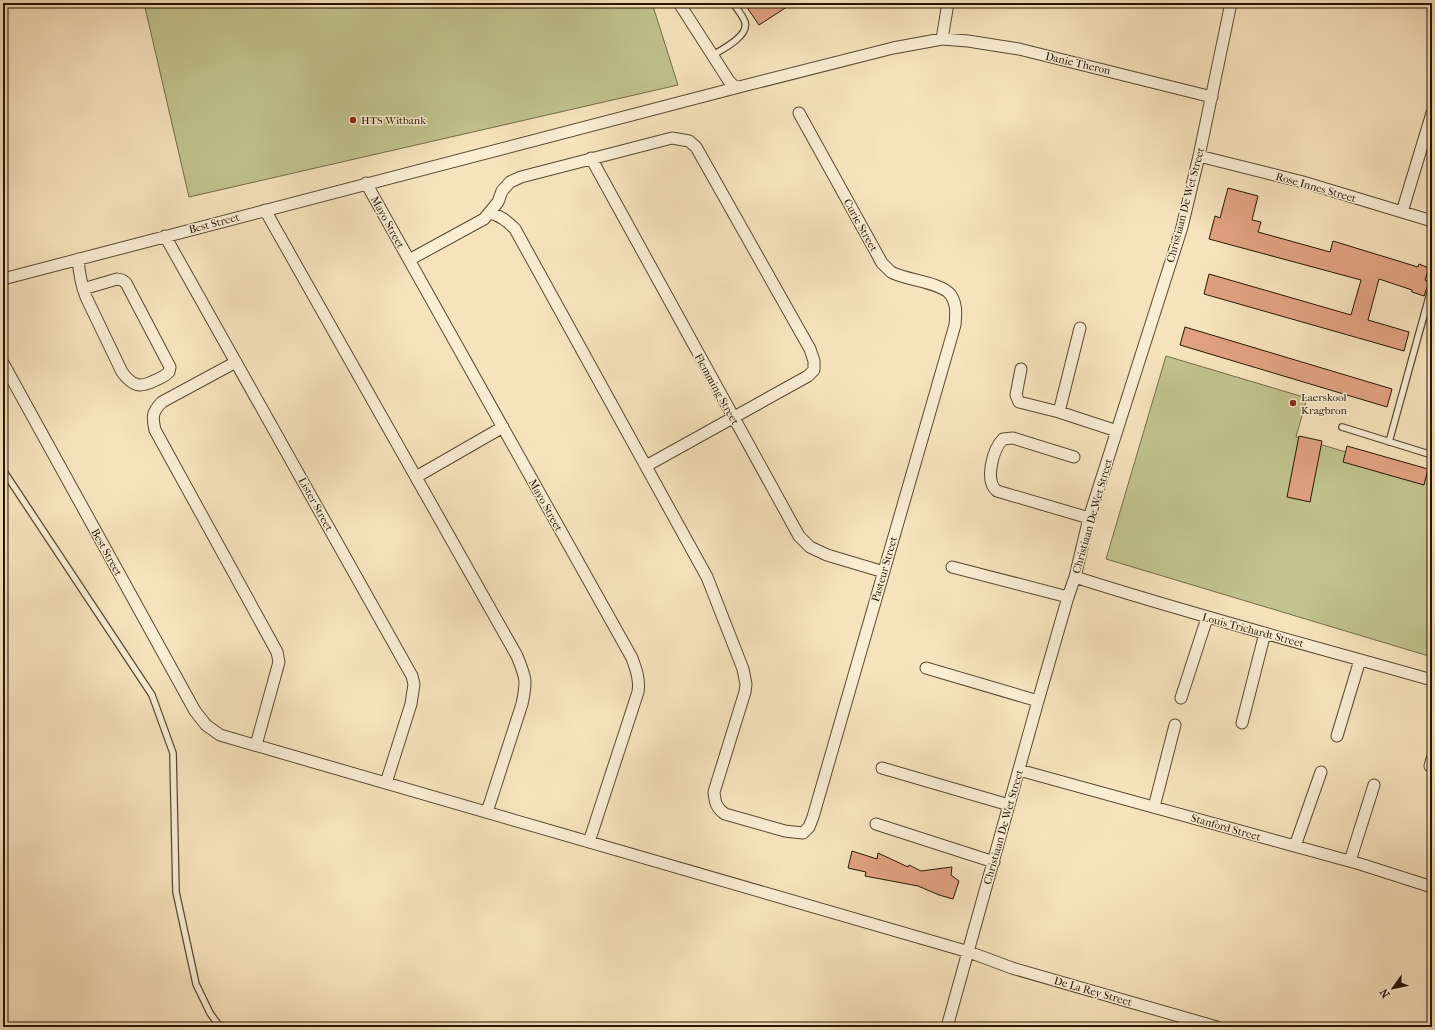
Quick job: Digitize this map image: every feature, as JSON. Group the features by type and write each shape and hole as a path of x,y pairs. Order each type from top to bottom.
{"street":[{"path":"679,3 729,82 734,86 739,87"},
{"path":"942,39 948,3"},
{"name":"Christiaan De Wet Street","path":"947,1027 1038,701 1075,577 1089,518 1182,227 1212,97 1231,3"},
{"name":"Danie Theron","path":"739,87 893,48 942,39 968,41 1018,49 1212,97"},
{"name":"Best Street","path":"3,279 366,183 739,87"},
{"name":"Curie Street","path":"799,112 882,263 892,272 941,288 950,294 954,302"},
{"path":"1402,212 1432,113"},
{"path":"409,260 484,220 498,202 502,191 510,182 521,177 672,138 689,141 696,146 810,349 814,361 814,370 808,376 646,466 515,229 506,220 498,215 490,213"},
{"name":"Rose Innes Street","path":"1199,156 1303,182 1432,221"},
{"name":"Flemming Street","path":"591,158 799,536 810,547 826,556 884,572"},
{"name":"Mayo Street","path":"366,183 632,658 637,672 639,684 638,692 589,842"},
{"path":"265,210 517,656 525,676 525,690 522,704 487,812"},
{"name":"Lister Street","path":"165,236 412,676 414,684 411,704 386,783"},
{"path":"78,259 80,279 83,289 86,297 122,372 128,380 137,385 146,385 170,372 170,367 126,283 117,279 83,289"},
{"name":"Pasteur Street","path":"646,466 707,577 745,678 745,692 714,792 717,806 725,814 785,831 803,833 809,827 813,817 955,325 956,311 954,302"},
{"path":"1059,412 1080,328"},
{"name":"Best Street","path":"3,362 195,711 206,725 220,735"},
{"path":"236,362 162,402 155,409 152,419 155,430 278,652 279,662 256,745"},
{"path":"1021,369 1016,395 1019,402 1059,412 1117,431"},
{"path":"416,477 503,427"},
{"path":"1074,457 1013,438 1003,439 996,449 989,474 992,486 997,491 1089,518"},
{"path":"952,567 1068,597"},
{"name":"Louis Trichardt Street","path":"1075,577 1207,618 1432,680"},
{"path":"1182,698 1207,618"},
{"path":"1242,723 1265,633"},
{"path":"1337,736 1360,660"},
{"path":"926,668 1038,701"},
{"path":"1154,807 1175,725"},
{"name":"De La Rey Street","path":"220,735 969,952 1012,968 1218,1027"},
{"path":"882,768 1009,805"},
{"name":"Stanford Street","path":"1019,770 1295,846 1432,887"},
{"path":"1295,846 1321,772"},
{"path":"1350,862 1374,785"},
{"path":"876,824 994,862"}],"lane":[{"path":"713,55 741,36 745,30 744,22 733,3"},
{"path":"1390,442 1432,286"},
{"path":"1342,427 1432,455"},
{"path":"3,470 152,695 173,753 176,892 196,984 210,1013 220,1027"}],"green space":[{"name":"HTS Witbank","path":"144,3 652,3 678,85 189,197"},
{"path":"1166,356 1307,398 1296,437 1432,478 1432,657 1106,559"}],"building":[{"path":"744,3 793,3 759,25"},
{"path":"1228,188 1258,196 1252,220 1261,222 1258,232 1330,252 1333,241 1418,267 1419,264 1429,268 1425,280 1429,282 1424,296 1412,292 1412,290 1379,279 1368,320 1409,332 1404,351 1204,294 1209,274 1351,315 1361,280 1209,239 1215,216 1220,218"},
{"path":"1185,327 1392,389 1387,407 1180,345"},
{"path":"1299,436 1322,441 1310,502 1287,497"},
{"path":"1347,446 1428,469 1424,485 1343,462"},
{"path":"852,851 877,859 878,853 908,867 909,865 921,871 952,867 951,875 959,881 953,899 918,886 865,876 866,872 848,868"}],"place":[{"name":"HTS Witbank","path":"353,120"},
{"name":"Laerskool Kragbron","path":"1293,403"}]}
